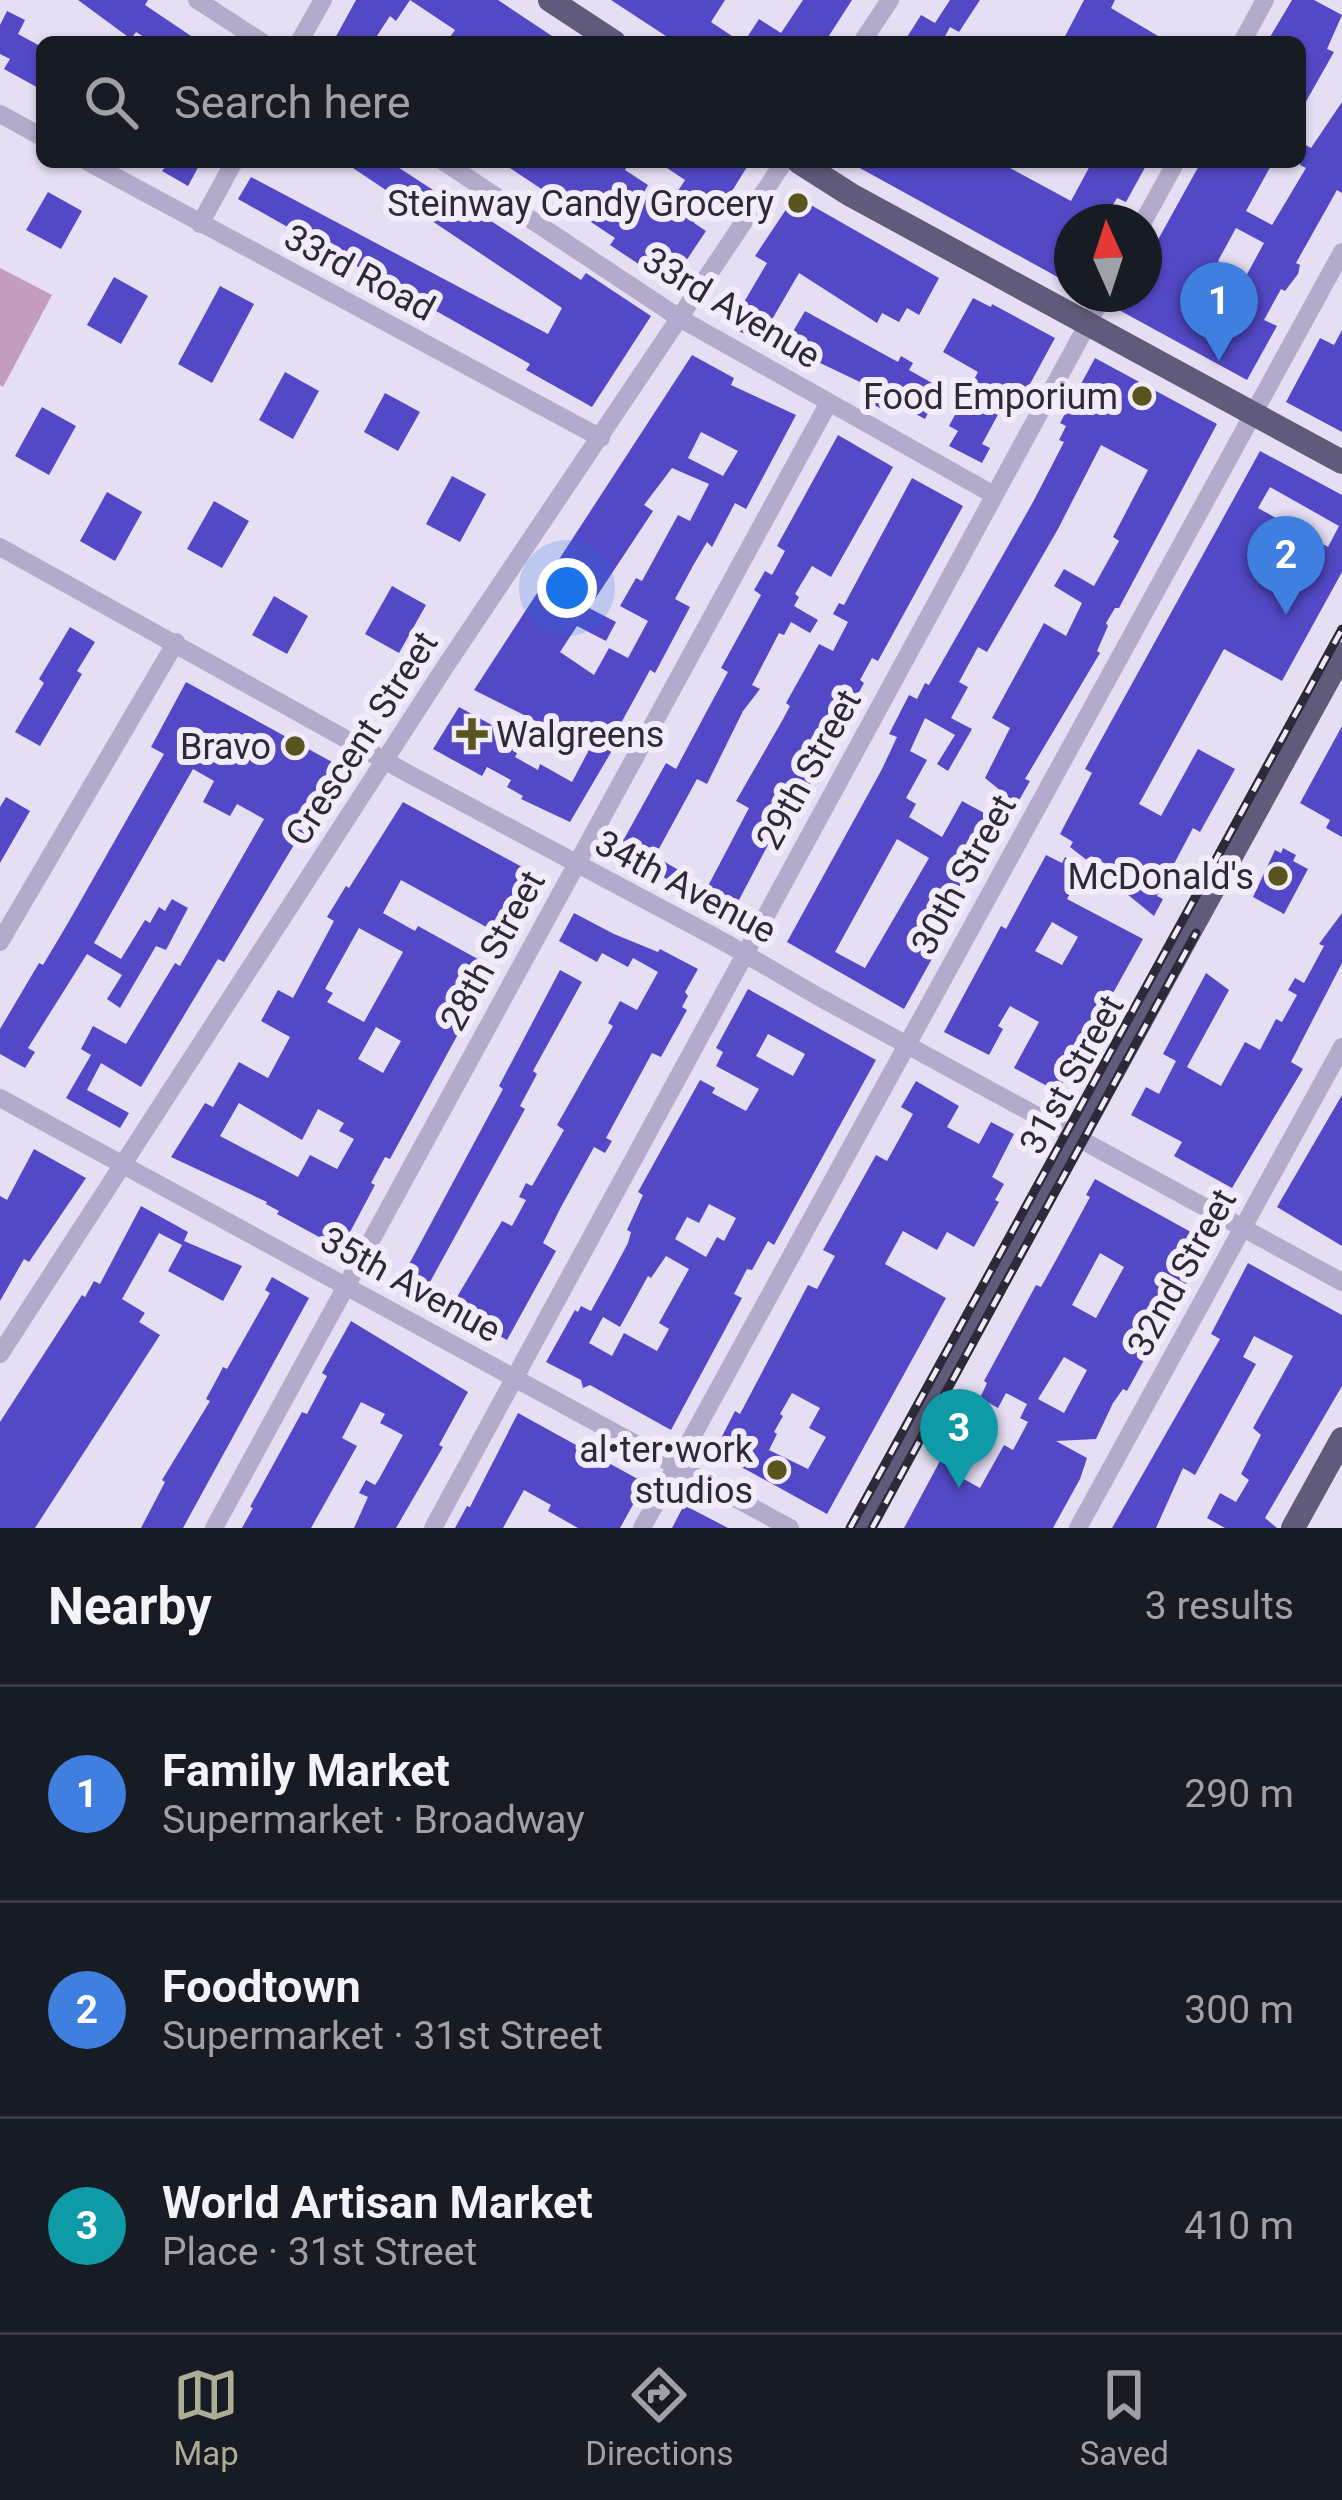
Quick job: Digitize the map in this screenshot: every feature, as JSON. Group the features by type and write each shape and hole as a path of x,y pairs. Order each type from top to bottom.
{"main road":[{"path":"550,0 605,36"},
{"path":"810,168 1342,462"},
{"name":"31st Street","path":"862,1528 1342,654"},
{"path":"1293,1528 1342,1439"}],"street":[{"path":"197,0 253,36"},
{"path":"302,36 322,0"},
{"path":"866,36 890,0"},
{"path":"1245,36 1264,0"},
{"path":"0,114 36,134"},
{"name":"33rd Road","path":"99,168 601,438"},
{"path":"200,224 231,168"},
{"name":"33rd Avenue","path":"453,168 681,319 994,495"},
{"name":"Crescent Street","path":"0,1354 386,760 780,168"},
{"path":"1153,204 1173,168"},
{"name":"30th Street","path":"643,1528 1342,252"},
{"name":"29th Street","path":"433,1528 1094,312"},
{"name":"28th Street","path":"214,1528 828,404"},
{"name":"34th Avenue","path":"0,547 1342,1282"},
{"path":"0,941 176,642"},
{"name":"32nd Street","path":"1078,1528 1342,1047"},
{"name":"35th Avenue","path":"0,1099 790,1528"}],"shaded area":[{"path":"0,268 52,295 3,387 0,385"}],"building":[{"path":"78,0 148,0 145,5 191,36 136,32 127,36"},
{"path":"356,0 410,0 396,21 390,16 377,36 336,36"},
{"path":"410,0 498,0 552,36 451,36 455,30"},
{"path":"611,0 725,0 711,22 732,36 666,36"},
{"path":"803,0 852,0 829,36 748,36 759,19 781,33"},
{"path":"950,0 980,0 959,32 950,27 945,36 908,36 921,15 935,23"},
{"path":"1084,0 1115,0 1111,8 1158,36 1065,36"},
{"path":"1292,0 1314,0 1342,15 1327,49 1334,52 1306,101 1306,36 1271,36"},
{"path":"7,11 25,20 18,34 36,44 36,87 4,69 10,59 0,54 0,25"},
{"path":"1342,102 1342,193 1337,190 1296,263 1298,274 1285,291 1281,289 1264,320 1277,326 1247,380 1123,312 1162,312 1162,232 1198,168 1270,168 1246,211 1272,225 1306,168 1306,145 1311,148","holes":["1236,228 1264,243 1246,276 1218,261"]},
{"path":"164,168 198,168 188,186 162,171"},
{"path":"353,168 399,168 450,201 453,196 581,280 586,273 651,316 592,407 526,370 530,364 238,199 251,177 548,334 562,308"},
{"path":"510,168 626,168 648,185 643,194 669,205 685,180 667,168 746,168 724,204 711,196 694,223 706,231 670,285 610,245 615,238"},
{"path":"860,168 1010,168 1071,201 1089,168 1145,168 1126,202 1117,198 1114,204 1054,204 1054,275"},
{"path":"48,192 82,211 61,249 26,230"},
{"path":"795,196 939,278 919,315 907,308 899,322 882,313 877,323 799,273 759,342 730,326 767,263 755,256"},
{"path":"114,277 148,296 121,344 87,325"},
{"path":"220,286 254,304 212,383 178,364"},
{"path":"973,298 1055,338 1024,395 1012,389 982,444 990,448 982,463 949,446 958,431 949,426 978,372 943,352"},
{"path":"805,311 898,362 901,356 913,363 909,370 941,388 925,419 891,401 886,411 874,405 881,392 818,362 820,358 788,340"},
{"path":"1342,330 1342,432 1286,402 1320,338 1334,345"},
{"path":"692,355 734,378 731,385 796,415 746,509 735,503 712,547 707,542 694,564 675,599 690,607 655,673 650,670 615,734 620,737 570,822 521,799 507,787 511,780 487,767 482,776 433,749 459,707 523,742 515,757 538,770 540,764 572,782 590,748 474,690","holes":["701,432 738,451 723,476 688,458","672,468 709,484 690,521 678,515 642,581 636,578 620,606 648,621 628,658 609,648 594,675 560,652 577,626 606,641 616,622 589,608 653,511 644,505"]},
{"path":"1095,358 1217,424 1119,608 1106,623 1100,653 1025,779 1030,781 1017,804 985,778 1010,728 992,718 1044,623 1066,636 1082,603 1054,586 1064,569 1094,586 1119,541 1113,537 1148,470 1101,445 987,652 978,647 959,682 968,687 951,718 972,729 948,771 937,764 955,735 925,718 910,751 927,760 906,798 916,804 909,817 942,837 962,801 1008,826 991,837 983,852 988,855 971,887 962,882 944,915 953,921 904,1009 787,942 882,769 897,737 889,734 909,695 917,699 925,683 929,685 1033,502 1064,442 1059,440 1066,426 1060,423","holes":["897,839 929,858 865,968 835,952"]},
{"path":"285,372 319,391 293,439 259,420"},
{"path":"385,393 420,412 398,451 364,432"},
{"path":"42,407 76,426 49,475 15,456"},
{"path":"838,435 893,467 831,577 812,566 795,594 799,597 794,606 818,620 810,633 791,622 784,635 779,633 752,685 760,689 743,711 707,784 697,779 655,856 680,871 708,886 749,808 736,801 819,644 833,651 848,622 833,614 839,603 844,605 912,478 963,506 878,661 872,658 860,680 864,683 786,828 779,824 731,915 613,849 620,837 624,839 666,763 676,769 728,672 721,668 761,595 754,590 765,571 772,575 785,551 777,546"},
{"path":"1260,451 1342,495 1342,572 1282,681 1224,649 1139,804 1161,816 1198,749 1235,769 1200,832 1193,828 1157,896 1163,899 1154,916 1111,881 1117,870 1091,856 1088,861 1060,834 1092,773 1085,769","holes":["1270,487 1339,526 1328,547 1258,508"]},
{"path":"452,476 486,494 460,542 426,524"},
{"path":"107,492 142,512 115,561 80,541"},
{"path":"214,501 249,521 222,568 187,549"},
{"path":"392,586 426,605 399,653 365,634"},
{"path":"274,596 308,616 287,654 252,635"},
{"path":"70,627 95,642 40,746 15,732"},
{"path":"186,682 354,774 307,843 298,838 141,1087 101,1063 87,1090 129,1113 120,1128 66,1098 91,1055 81,1049 93,1026 126,1044 175,963 180,966 264,819 237,804 230,816 203,802 214,781 193,769 94,943 121,959 145,920 150,923 159,907 165,911 172,899 188,908 166,950 156,946 120,1008 107,999 122,975 87,954 28,1048 35,1052 25,1068 0,1054 0,1029 39,963 43,965 164,754 151,747"},
{"path":"1342,726 1342,837 1326,828 1330,820 1300,803"},
{"path":"6,797 30,811 0,863 0,807"},
{"path":"403,802 544,879 510,940 401,880 383,913 415,931 418,926 494,968 390,1159 385,1157 341,1249 277,1214 267,1202 171,1157 205,1103 213,1107 239,1062 268,1078 290,1037 261,1021 278,990 293,998 334,921 327,917","holes":["359,928 403,952 364,1022 327,1002 333,993 325,989","376,1027 401,1041 383,1073 358,1059","239,1103 302,1140 318,1109 344,1123 339,1131 354,1139 337,1169 310,1155 298,1177 220,1136"]},
{"path":"1283,848 1308,869 1284,914 1253,897 1275,850 1281,853"},
{"path":"1046,855 1062,863 1065,857 1084,867 1067,899 1143,939 1058,1092 1014,1068 1039,1022 1010,1006 989,1055 944,1032 1001,926 1006,929","holes":["1052,922 1078,937 1062,965 1035,951"]},
{"path":"574,913 698,969 685,992 688,996 682,1007 687,1010 661,1057 652,1053 606,1138 612,1141 605,1153 594,1147 561,1207 543,1243 556,1251 507,1340 400,1281 503,1089 499,1086 560,970 582,982 533,1071 537,1074 520,1106 525,1109 430,1282 457,1297 502,1221 512,1226 526,1200 519,1197 526,1183 532,1186 564,1130 557,1125 613,1026 608,1023 620,1001 637,1010 658,972 633,958 628,967 602,953 597,962 559,941"},
{"path":"1342,913 1342,963 1291,1062 1303,1069 1232,1188 1174,1156 1182,1142 1131,1115 1146,1087 1159,1094 1176,1061 1163,1054 1206,973 1229,990 1187,1067 1221,1086 1245,1042 1260,1050 1276,1019 1282,1022 1297,995 1288,990 1295,978 1304,983 1324,946 1319,944"},
{"path":"748,989 876,1060 774,1245 768,1241 752,1270 747,1269 734,1294 742,1298 671,1430 590,1385 583,1388 581,1380 546,1362 575,1310 581,1306 591,1311 612,1273 628,1243 631,1232 627,1230 643,1195 638,1192 700,1080 715,1088 712,1093 746,1111 759,1089 716,1066 723,1052 716,1048","holes":["768,1034 805,1054 793,1076 756,1056","709,1204 736,1218 724,1241 717,1237 706,1257 675,1239 687,1217 699,1223","666,1256 689,1269 659,1323 669,1329 657,1351 624,1333 612,1356 589,1343 603,1317 620,1327 648,1276"]},
{"path":"916,1081 959,1106 947,1127 979,1144 991,1122 1014,1134 992,1177 1004,1184 995,1200 999,1202 974,1247 947,1232 937,1250 903,1231 885,1264 946,1298 827,1514 714,1452 735,1411 740,1414 808,1285 817,1289 835,1256 823,1250 876,1155 887,1161 913,1114 901,1107","holes":["792,1393 820,1408 809,1428 826,1437 808,1469 769,1450"]},
{"path":"1342,1095 1342,1246 1277,1207"},
{"path":"34,1149 86,1178 29,1262 24,1259 0,1301 0,1196 7,1200"},
{"path":"1095,1179 1209,1242 1096,1439 1056,1441 1087,1458 1053,1528 904,1528 961,1422 984,1435 962,1478 980,1488 1004,1445 1013,1450 1028,1422 1020,1418 1027,1404 1006,1393 998,1408 980,1398 984,1381 1036,1285 1041,1287 1055,1262 1090,1197 1086,1195","holes":["1100,1253 1124,1267 1096,1318 1072,1305","1064,1357 1087,1370 1064,1413 1038,1399"]},
{"path":"141,1206 188,1232 184,1241 242,1266 223,1301 168,1271 182,1245 159,1233 122,1299 145,1313 139,1322 160,1335 35,1528 0,1528 0,1422 82,1295 94,1281 100,1284"},
{"path":"1248,1263 1342,1315 1342,1386 1265,1518 1277,1528 1225,1528 1207,1518 1220,1493 1236,1502 1249,1480 1241,1474 1261,1435 1253,1428 1293,1356 1254,1336 1243,1357 1256,1364 1195,1475 1183,1468 1156,1528 1112,1528 1220,1339 1211,1334"},
{"path":"272,1277 309,1298 183,1528 141,1528 162,1480 210,1401 206,1399 223,1367 227,1369 270,1293 265,1290"},
{"path":"351,1321 468,1392 439,1445 443,1447 396,1528 354,1528 368,1497 359,1493 366,1480 375,1485 403,1435 380,1423 385,1414 361,1402 342,1438 357,1446 311,1528 242,1528 302,1412 307,1414 327,1376 322,1373"},
{"path":"518,1413 645,1483 620,1528 578,1528 524,1490 503,1528 455,1528"},
{"path":"684,1505 728,1528 672,1528"}],"railway":[{"path":"850,1528 1342,629"},
{"path":"872,1528 1196,933"}],"place":[{"name":"Steinway Candy Grocery","path":"798,203"},
{"name":"Family Market","path":"1219,361"},
{"name":"Food Emporium","path":"1142,396"},
{"name":"Foodtown","path":"1286,615"},
{"name":"Walgreens","path":"472,734"},
{"name":"Bravo","path":"295,746"},
{"name":"McDonald's","path":"1278,876"},
{"name":"al•ter•work studios","path":"777,1470"},
{"name":"World Artisan Market","path":"959,1488"}]}
